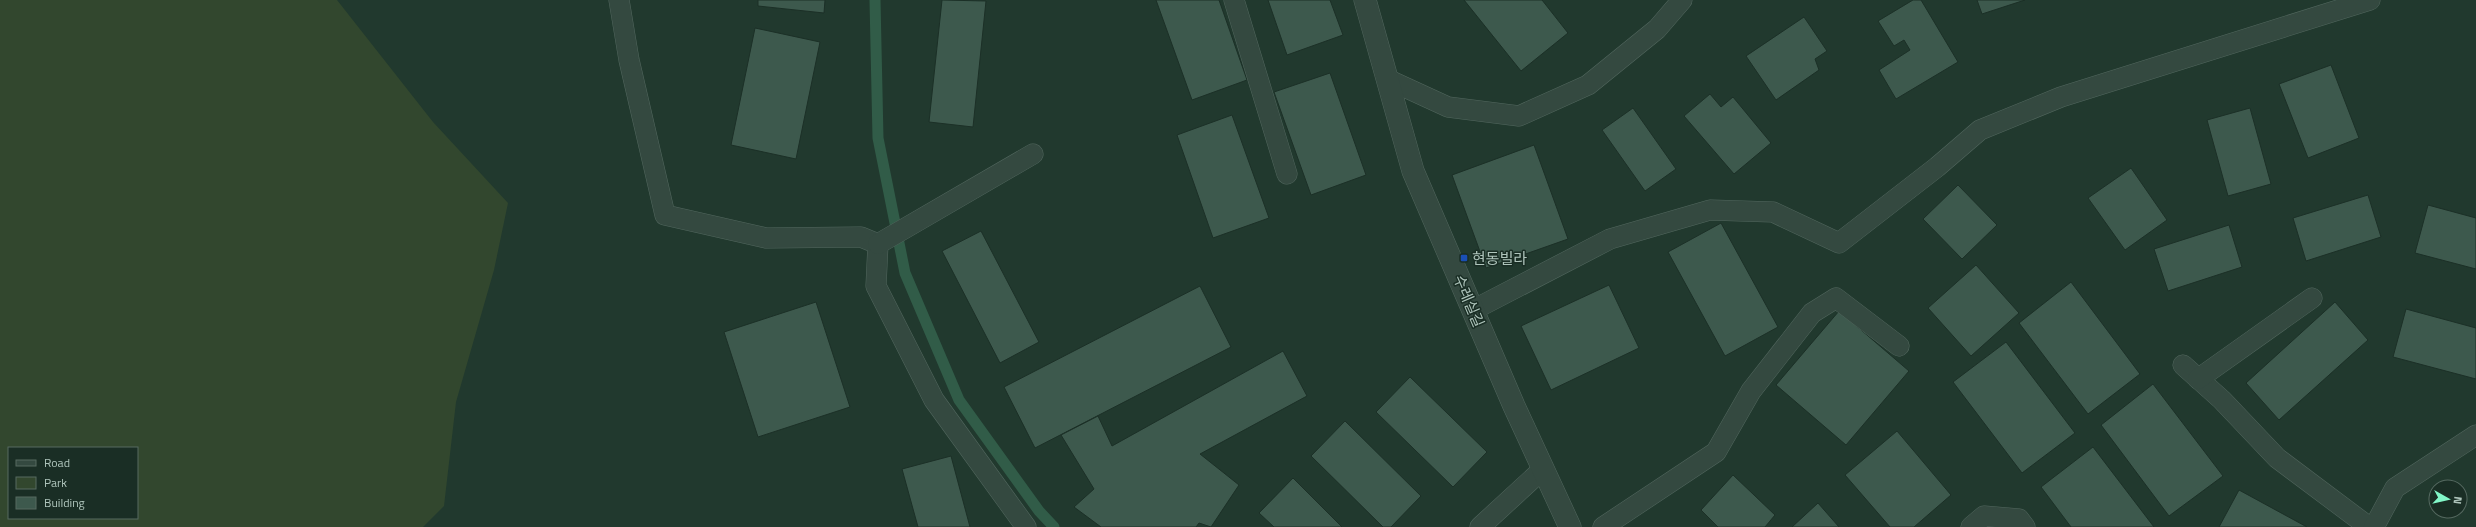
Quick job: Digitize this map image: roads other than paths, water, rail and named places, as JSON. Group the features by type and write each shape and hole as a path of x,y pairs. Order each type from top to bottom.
{"street":[{"name":"수레실길","path":"1365,0 1413,171 1543,469 1570,527"}],"lane":[{"path":"619,0 628,60 665,215 766,238 861,236 879,243"},
{"path":"1234,0 1287,174"},
{"path":"1387,79 1448,107 1519,116 1588,85 1657,29 1682,0"},
{"path":"1473,310 1610,239 1710,210 1773,212 1839,243 1937,167 1980,130 2061,97 2370,0"},
{"path":"879,243 1033,154"},
{"path":"879,243 876,286 934,400 1026,527"},
{"path":"1603,527 1716,452 1751,391 1812,313 1836,298 1899,346"},
{"path":"2198,379 2312,298"},
{"path":"2183,365 2222,400 2277,458 2369,527"},
{"path":"2374,527 2395,488 2476,436"},
{"path":"1480,527 1543,469"},
{"path":"1971,527 1984,516 2019,520 2025,527"}],"waterway":[{"path":"875,0 878,138 905,273 959,400 1039,511 1054,527"}],"place":[{"name":"현동빌라","path":"1464,258"}]}
